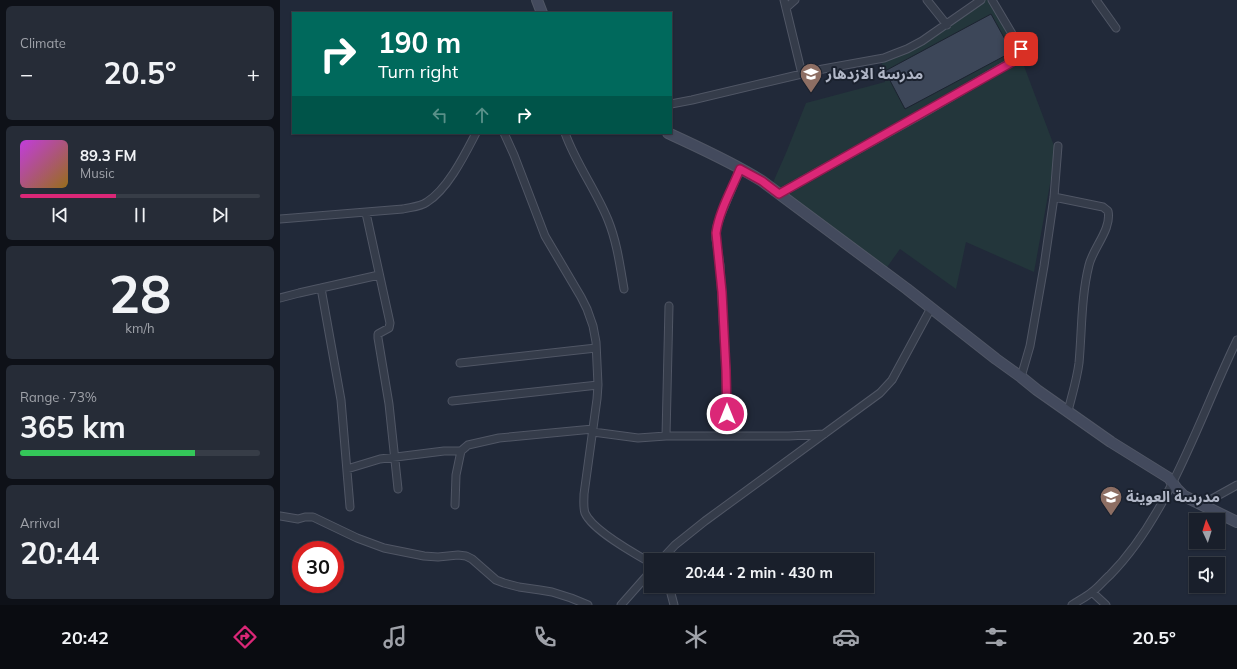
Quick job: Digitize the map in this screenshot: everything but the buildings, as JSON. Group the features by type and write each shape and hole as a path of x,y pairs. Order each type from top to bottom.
{"street":[{"path":"537,0 542,12"},
{"path":"784,0 802,74"},
{"path":"786,8 795,0"},
{"path":"927,0 947,25"},
{"path":"672,104 889,56 907,49 947,25 981,0"},
{"path":"779,194 1018,58 1021,53 1021,49 992,0"},
{"path":"1096,0 1116,28"},
{"path":"280,219 366,213 410,208 427,202 436,195 454,172 475,134"},
{"path":"504,134 545,236 587,309 593,326 598,385 584,494 584,507 592,522 611,538 644,559"},
{"path":"565,134 575,158 609,222 619,261 624,289"},
{"path":"670,134 716,155 762,181 839,237 1037,390 1111,442 1161,472 1172,482 1180,494 1237,522"},
{"path":"1022,378 1035,318 1054,197 1058,146"},
{"path":"727,436 726,371 720,265 716,233 722,212 740,169"},
{"path":"1054,197 1104,207 1108,211 1109,216 1107,226 1090,258 1088,266 1082,311 1079,364 1068,411"},
{"path":"366,213 390,323 390,328 379,333 378,336 389,404 398,489"},
{"path":"280,298 379,275"},
{"path":"321,288 341,400 350,507"},
{"path":"666,436 669,306"},
{"path":"668,553 675,545 705,521 880,393 892,380 931,308"},
{"path":"1072,605 1092,592 1120,564 1149,524 1191,443 1237,340"},
{"path":"460,363 596,348"},
{"path":"452,401 598,385"},
{"path":"456,505 456,475 461,451 472,443 499,438 593,430 638,438 666,436 789,436 824,434"},
{"path":"347,469 380,459 444,451 461,451"},
{"path":"1201,505 1237,485"},
{"path":"280,516 298,519 313,517 375,545 397,552 438,557 458,555 466,556 472,559 496,580 519,587 552,592 588,605"},
{"path":"621,605 644,579"},
{"path":"1092,592 1106,605"},
{"path":"671,593 674,605"}],"green space":[{"path":"984,0 993,0 1021,58 1056,151 1034,272 966,242 956,289 900,249 885,270 771,187 806,103 885,82 882,63 938,33"}],"place":[{"name":"مدرسة الازدهار","path":"811,94"},
{"name":"مدرسة العوينة","path":"1111,516"}],"route":[{"path":"727,414 722,292 716,233 722,212 740,169 762,181 779,194 1016,60 1020,56 1021,49"}]}
